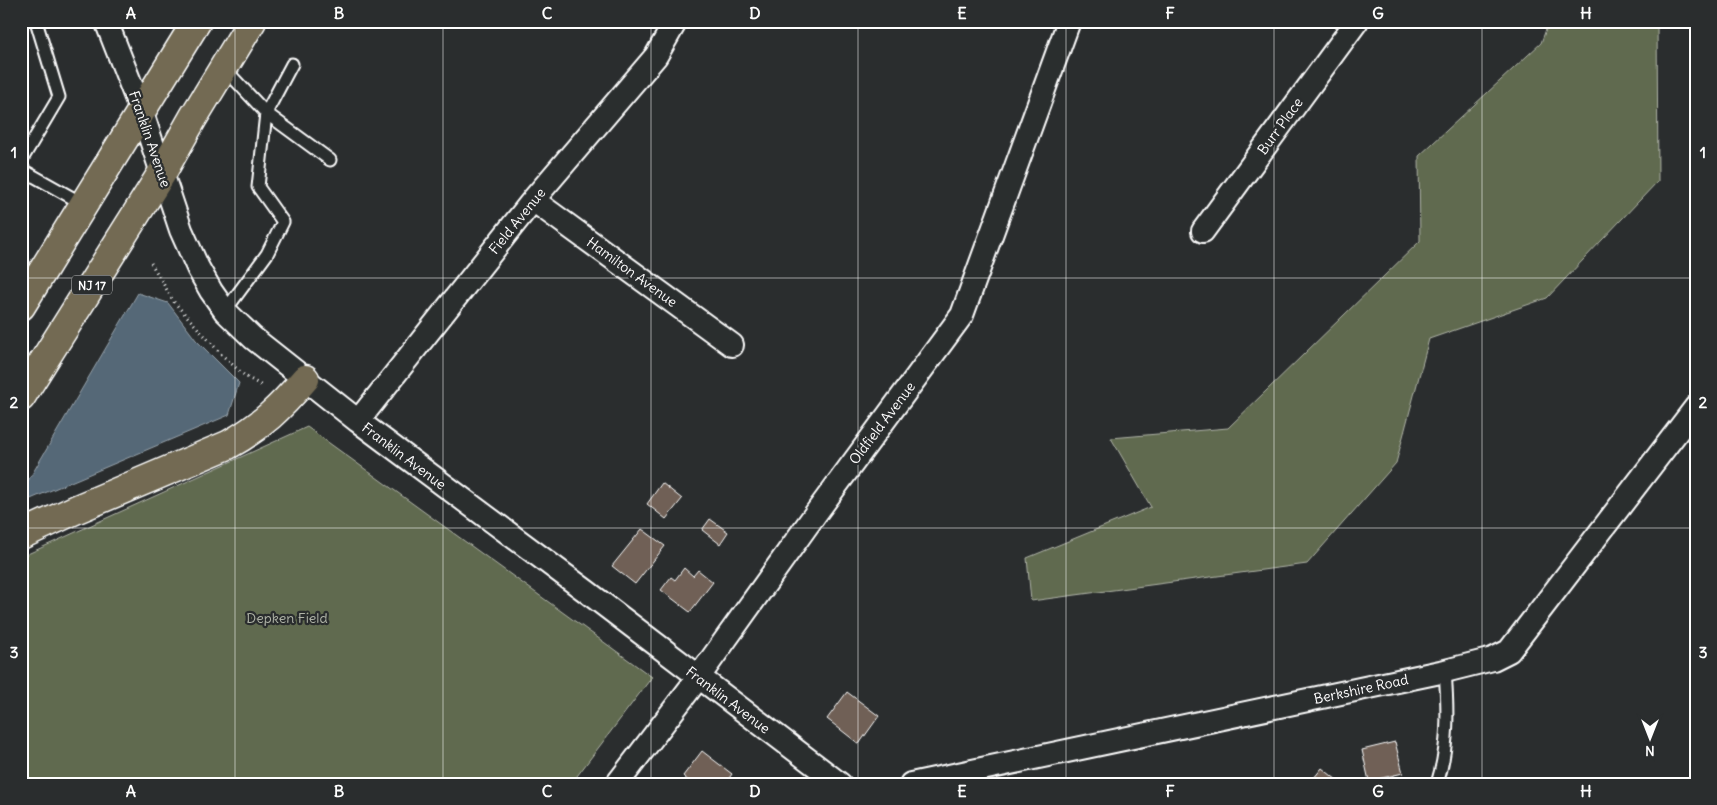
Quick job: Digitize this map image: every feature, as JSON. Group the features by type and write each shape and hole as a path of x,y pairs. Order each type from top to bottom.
{"highway":[{"path":"21,306 197,21"},
{"name":"NJ 17","path":"21,397 162,173 252,21"},
{"path":"21,535 85,505 243,437 258,427 284,404 306,379"}],"street":[{"name":"Franklin Avenue","path":"106,21 142,112 181,230 198,268 225,311 253,338 358,421 840,784"},
{"name":"Field Avenue","path":"358,421 533,200 656,56 676,21"},
{"name":"Oldfield Avenue","path":"617,784 698,678 816,513 962,315 1069,21"},
{"name":"Burr Place","path":"1203,231 1357,21"},
{"name":"Hamilton Avenue","path":"533,200 732,345"},
{"name":"Berkshire Road","path":"911,784 1445,671 1493,659 1509,650 1696,407"}],"lane":[{"path":"21,161 59,96 36,21"},
{"path":"225,311 268,254 283,222 258,187 266,113 292,64"},
{"path":"223,68 266,113 330,160"},
{"path":"21,169 84,205"},
{"path":"1437,784 1448,726 1445,671"}],"path":[{"path":"151,263 174,302 205,337 245,376 262,386"}],"green space":[{"path":"1549,21 1657,21 1658,181 1547,298 1429,339 1396,463 1307,564 1031,601 1027,558 1151,507 1111,438 1228,428 1420,241 1419,156 1541,43"},
{"name":"Depken Field","path":"307,427 652,677 571,784 21,784 21,557"}],"water":[{"path":"138,293 168,303 196,340 239,383 229,415 21,503 21,493"}],"building":[{"path":"662,483 682,499 666,519 647,504"},
{"path":"710,519 728,532 720,544 702,530"},
{"path":"642,529 665,546 635,584 612,566"},
{"path":"684,568 693,576 698,570 713,582 690,612 661,590 671,577 675,580"},
{"path":"847,692 879,716 859,744 827,719"},
{"path":"1395,742 1403,773 1369,781 1362,750"},
{"path":"702,751 732,774 725,784 692,784 683,776"},
{"path":"1322,768 1342,784 1309,784"}]}
